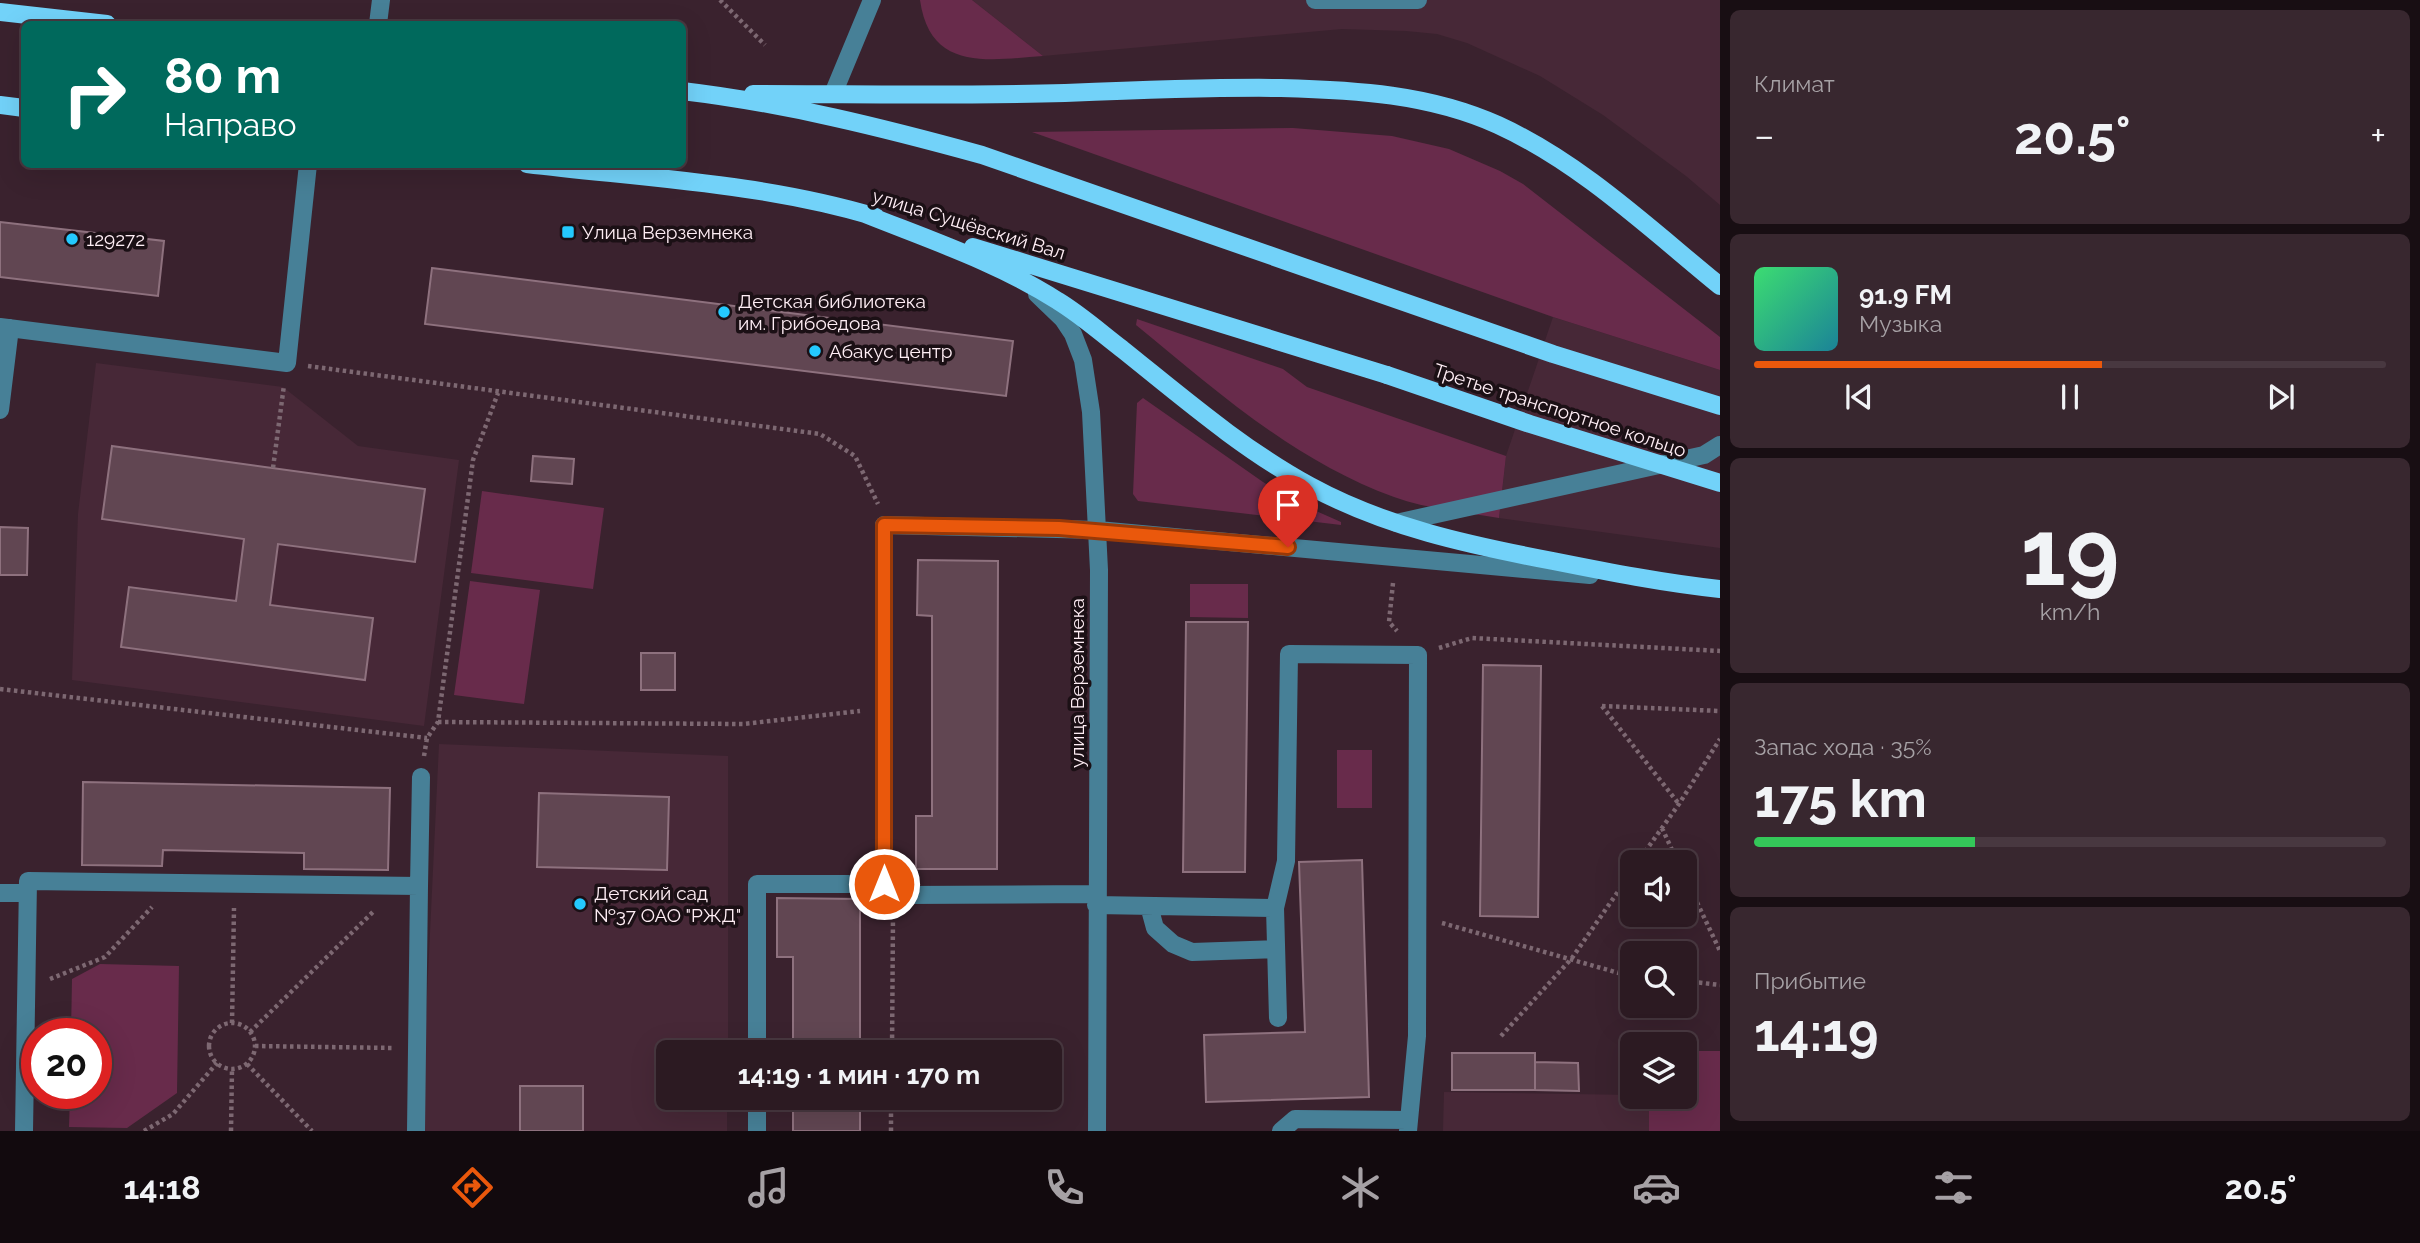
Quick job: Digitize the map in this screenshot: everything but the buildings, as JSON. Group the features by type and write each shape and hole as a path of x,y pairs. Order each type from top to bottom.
{"main road":[{"path":"2,8 87,21"},
{"path":"711,94 1062,93 1203,87 1335,89 1411,98 1445,106 1499,126 1565,163 1720,286"},
{"path":"686,91 711,94 894,131 982,155 1553,354 1720,406"},
{"path":"0,105 21,107"},
{"name":"улица Сущёвский Вал","path":"561,168 763,192 815,201 865,214 1387,375"},
{"path":"865,214 1002,271 1072,310 1224,430 1268,461 1352,507 1451,540 1507,553 1656,582 1720,589"},
{"name":"Третье транспортное кольцо","path":"1387,375 1530,424 1720,483"}],"street":[{"path":"378,21 381,0"},
{"path":"833,94 872,0"},
{"path":"1315,0 1418,0"},
{"path":"0,410 5,328 287,363 308,168"},
{"name":"улица Верземнека","path":"1002,271 1051,306 1063,319 1073,334 1083,360 1088,384 1098,530 1097,1131"},
{"path":"1396,523 1704,455 1720,445"},
{"path":"889,887 884,709 884,525 1098,530 1656,582"},
{"path":"1278,1018 1275,908 1286,861 1289,653 1418,655 1417,1036 1408,1126 1295,1119 1281,1131"},
{"path":"415,1131 421,777"},
{"path":"24,1131 28,881 419,886"},
{"path":"757,1040 757,884 889,887 902,895 1096,900 1149,906 1275,908"},
{"path":"0,893 27,893"},
{"path":"1149,906 1155,928 1173,944 1192,952 1276,949"},
{"path":"757,1110 757,1131"}],"path":[{"path":"720,0 765,45"},
{"path":"273,468 287,363 820,434 855,456 882,512 884,525"},
{"path":"421,777 427,738 438,722 473,460 498,393"},
{"path":"1393,583 1389,622 1418,655 1472,638 1720,651"},
{"path":"0,689 427,738"},
{"path":"1679,804 1602,706 1720,711"},
{"path":"438,722 743,724 884,709"},
{"path":"1646,850 1720,739"},
{"path":"1662,828 1672,850"},
{"path":"26,988 105,957 152,907 162,883"},
{"path":"232,1023 234,884"},
{"path":"250,1032 399,886"},
{"path":"889,887 892,1040"},
{"path":"1501,1036 1571,959 1620,889"},
{"path":"1697,902 1720,951"},
{"path":"1417,917 1620,973"},
{"path":"1697,982 1720,985"},
{"path":"232,1023 244,1026 250,1032 255,1046 252,1058 247,1064 232,1069 217,1063 210,1054 211,1038 221,1026 232,1023"},
{"path":"255,1046 417,1048"},
{"path":"144,1131 173,1114 217,1063"},
{"path":"247,1064 312,1131"},
{"path":"231,1131 232,1069"},
{"path":"891,1110 891,1131"}],"shaded area":[{"path":"920,0 972,0 1043,56 983,59 965,57 949,50 936,40 926,23"},
{"path":"972,0 1720,0 1720,205 1686,176 1603,115 1540,76 1467,43 1437,34 1342,29 1043,56"},
{"path":"1293,128 1392,136 1449,149 1523,184 1720,337 1720,370 1553,317 1032,132"},
{"path":"1553,317 1720,370 1720,548 1499,518 1506,456"},
{"path":"1137,319 1283,369 1307,387 1506,456 1499,518 1407,501 1358,482 1323,464 1227,399 1136,325"},
{"path":"96,363 283,387 358,446 459,460 424,726 72,680 78,514"},
{"path":"1143,398 1263,482 1298,503 1341,522 1341,525 1138,501 1133,494 1137,403"},
{"path":"482,491 604,508 593,589 471,573"},
{"path":"470,581 540,590 524,704 454,695"},
{"path":"1190,584 1248,584 1248,618 1190,617"},
{"name":"Детский сад №37 ОАО \"РЖД\"","path":"439,744 728,756 728,1040 656,1040 656,1110 727,1110 727,1131 423,1131 423,1080"},
{"path":"1337,750 1372,750 1372,808 1337,808"},
{"path":"100,964 179,966 177,1093 127,1128 69,1127 70,1109 112,1109 112,1018 71,1018 72,979"},
{"path":"1697,1051 1720,1051 1720,1131 1649,1131 1649,1109 1697,1109"},
{"path":"1444,1092 1620,1095 1620,1109 1649,1109 1649,1131 1443,1131"}],"place":[{"name":"Улица Верземнека","path":"568,232"},
{"name":"129272","path":"72,239"},
{"name":"Детская библиотека им. Грибоедова","path":"724,312"},
{"name":"Абакус центр","path":"815,351"},
{"name":"Детский сад №37 ОАО \"РЖД\"","path":"580,904"}],"route":[{"path":"884,884 884,525 1098,530 1288,547"}]}
